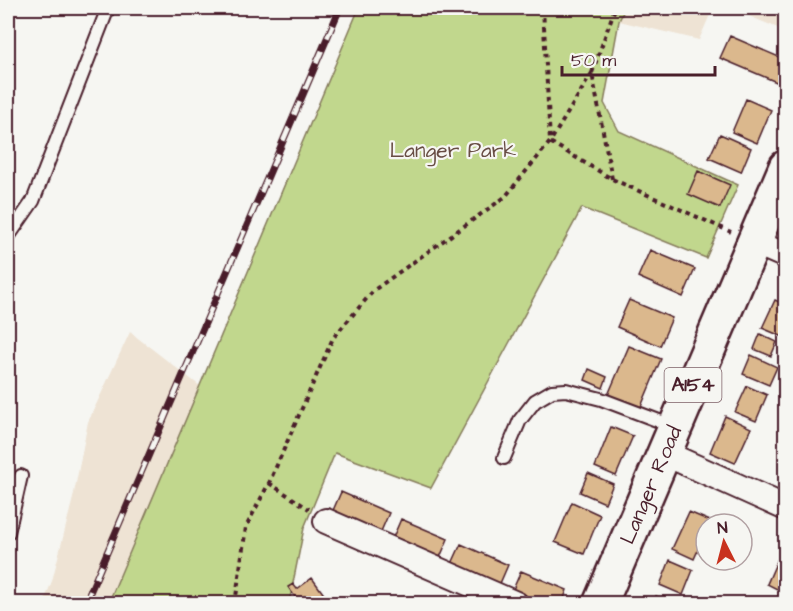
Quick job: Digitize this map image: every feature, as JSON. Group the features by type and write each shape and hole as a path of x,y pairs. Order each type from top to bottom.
{"main road":[{"name":"Langer Road","path":"600,603 786,167"}],"street":[{"path":"754,242 786,256"},
{"path":"669,440 786,508"},
{"path":"326,521 516,603"}],"lane":[{"path":"8,237 33,201 108,8"},
{"path":"504,458 520,420 535,401 552,391 566,390 601,399 669,440"},
{"path":"8,532 21,476"}],"path":[{"path":"543,8 550,142"},
{"path":"235,603 246,527 269,483 333,338 374,290 505,197 550,142 591,73 615,8"},
{"path":"591,73 612,179"},
{"path":"550,142 612,179 754,242"},
{"path":"269,483 326,521"}],"shaded area":[{"path":"625,8 713,8 699,40 619,21"},
{"path":"730,8 785,8 785,31"},
{"path":"130,332 200,386 108,603 43,604 52,581 73,498 88,422"}],"green space":[{"name":"Langer Park","path":"359,8 625,8 619,21 604,103 619,131 738,185 706,258 582,208 431,488 335,453 304,528 289,603 108,604"}],"building":[{"path":"730,36 786,60 786,86 720,58"},
{"path":"746,99 771,110 757,143 732,132"},
{"path":"720,134 751,148 741,172 709,158"},
{"path":"698,171 730,185 720,208 688,194"},
{"path":"650,250 695,269 683,297 638,277"},
{"path":"629,300 672,318 660,346 617,327"},
{"path":"775,300 786,305 786,338 762,328"},
{"path":"760,334 777,342 771,356 754,349"},
{"path":"629,346 661,359 640,409 608,395"},
{"path":"751,355 777,367 769,385 743,374"},
{"path":"589,369 607,377 603,388 585,380"},
{"path":"747,386 767,395 756,421 735,412"},
{"path":"725,416 751,428 735,463 710,452"},
{"path":"611,427 633,436 616,476 595,467"},
{"path":"588,473 613,484 605,503 580,492"},
{"path":"341,492 389,513 379,536 331,515"},
{"path":"572,502 600,515 584,554 555,542"},
{"path":"689,512 694,514 694,559 672,549"},
{"path":"401,519 448,539 438,562 391,542"},
{"path":"461,544 508,565 498,588 450,568"},
{"path":"780,554 786,556 785,593 767,584"},
{"path":"670,560 693,570 683,595 660,585"},
{"path":"521,571 567,590 562,604 533,604 511,594"},
{"path":"312,578 331,604 300,604 288,587 293,584 297,589"},
{"path":"656,596 674,604 653,604"}],"railway":[{"path":"85,604 340,8"}]}
